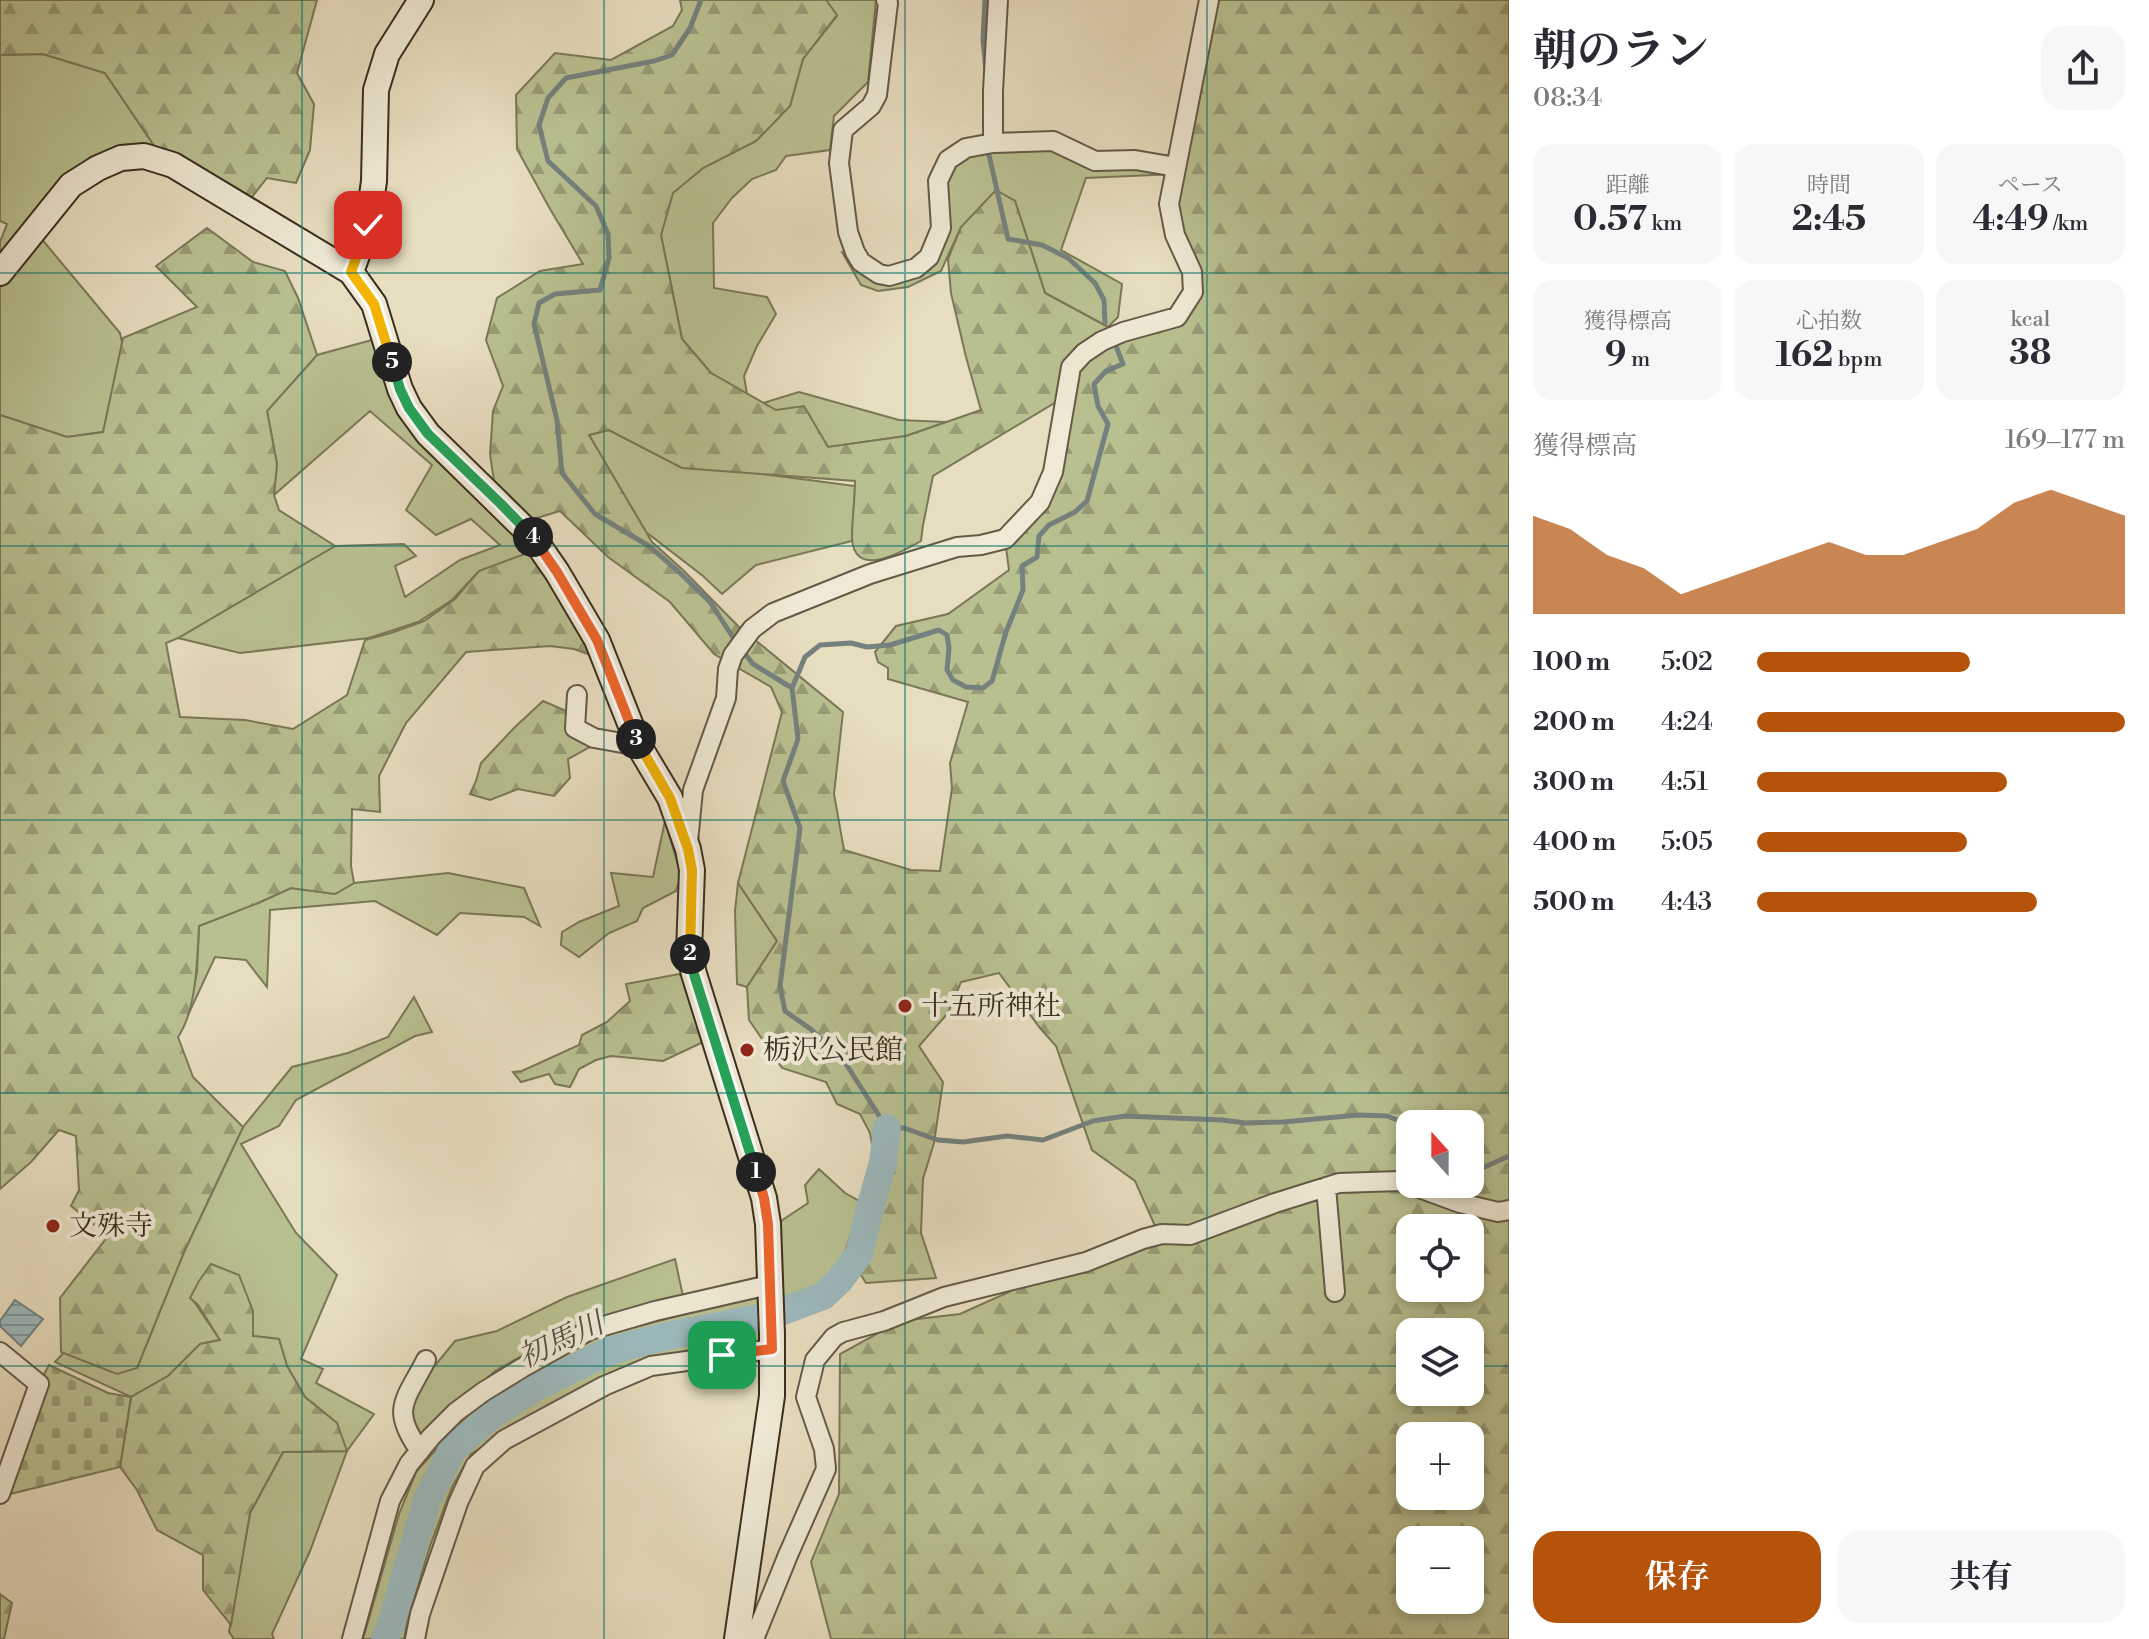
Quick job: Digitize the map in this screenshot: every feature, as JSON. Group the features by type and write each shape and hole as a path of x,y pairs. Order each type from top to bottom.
{"street":[{"path":"351,272 368,225 374,181 376,90 387,54 421,0"},
{"path":"886,0 877,95 871,106 843,130 839,163 848,232 855,252 861,262 879,274 889,276 916,268 929,257 941,228 938,181 948,160 966,148 993,143 1053,141 1095,161 1135,160 1176,167"},
{"path":"993,143 998,0"},
{"path":"688,849 693,790 726,698 728,669 733,655 752,629 773,613 913,559 1005,539 1040,502 1053,472 1071,367 1102,341 1177,317 1193,293 1192,272 1175,235 1169,204 1209,0"},
{"path":"0,273 71,185 121,158 144,156 173,165 351,272 374,304 400,389 409,408 428,434 532,536 597,640 639,746 670,798 688,849 692,870 689,952 764,1198 768,1224 772,1396 737,1639"},
{"path":"577,695 575,728 594,738 639,746"},
{"path":"754,1639 826,1469 824,1449 806,1397 815,1360 834,1337 944,1297 1086,1262 1143,1239 1162,1234 1190,1235 1339,1183 1400,1181 1460,1203 1498,1212 1509,1210"},
{"path":"1326,1187 1335,1292"},
{"path":"352,1639 390,1501 409,1464 452,1416 483,1392 590,1330 655,1311 770,1290"},
{"path":"417,1636 420,1614 458,1503 475,1466 504,1440 604,1386 651,1366 772,1341"},
{"path":"0,1352 39,1384 0,1494"},
{"path":"420,1451 409,1435 402,1407 426,1360"}],"green space":[{"path":"0,0 317,0 297,73 314,104 310,150 296,183 267,178 252,197 155,147 105,73 43,54 0,55"},
{"path":"680,0 826,0 837,15 803,59 790,106 756,141 703,168 673,193 661,235 682,339 711,373 776,410 804,406 828,447 906,436 981,410 951,293 948,259 961,227 996,190 1015,201 1045,293 1108,327 1068,359 1056,402 933,476 921,541 880,559 869,560 854,550 855,481 682,468 609,430 589,435 652,542 738,626 843,712 834,794 844,850 911,870 940,871 952,788 950,763 968,702 888,679 888,668 878,662 875,652 896,626 948,614 1009,570 1005,540 1040,502 1071,367 1090,349 1177,317 1193,293 1172,220 1209,0 1509,0 1509,1639 831,1639 811,1562 839,1494 840,1354 900,1321 960,1314 1155,1226 1135,1181 1092,1150 1056,1046 999,973 961,982 948,1013 919,1046 943,1082 934,1143 923,1179 921,1233 936,1278 866,1283 848,1254 873,1178 874,1156 870,1133 860,1114 837,1104 826,1082 782,1068 749,1020 747,987 777,941 738,883 782,712 771,687 714,654 670,602 608,557 560,511 534,519 504,500 495,488 490,454 493,411 503,386 486,340 497,298 540,271 583,264 517,149 516,95 555,53 611,60 673,26 682,10"},
{"path":"826,0 876,0 868,82 834,116 830,150 786,156 776,170 752,179 713,223 714,288 767,297 776,314 744,376 747,394 711,373 682,339 661,235 672,193 703,168 756,141 790,106 803,59 837,16"},
{"path":"43,54 105,73 155,147 90,157 30,225 120,333 124,352 103,432 67,437 0,415 0,242 7,224 0,221 0,55"},
{"path":"1053,141 1175,174 1086,178 1061,250 1122,284 1118,317 1108,327 1045,293 1015,201 961,227 941,271 908,287 878,291 861,285 842,252 848,251 889,277 928,259 938,181 952,158"},
{"path":"207,228 253,262 285,271 298,298 317,355 267,411 277,464 274,495 279,510 335,546 166,643 180,717 245,720 293,729 347,695 365,640 424,621 455,599 479,571 533,551 599,658 574,649 550,646 466,652 406,723 379,776 380,812 352,809 351,866 354,883 335,894 291,888 199,926 192,999 178,1037 193,1077 243,1127 184,1252 137,1368 117,1374 61,1352 60,1298 108,1236 71,1206 79,1190 76,1136 59,1130 31,1162 0,1189 0,415 67,437 103,432 123,338 197,307 156,266"},
{"path":"372,340 384,371 533,551 479,571 452,600 418,622 369,638 240,653 178,638 335,546 404,544 416,556 395,566 405,597 460,560 500,545 471,519 436,535 406,510 432,465 370,411 274,495 277,464 267,411 317,355"},
{"path":"799,392 899,420 946,422 906,436 828,447 804,407 776,411 763,403"},
{"path":"609,430 671,462 855,486 852,541 756,565 722,594 646,532 589,435"},
{"path":"543,701 571,713 592,746 568,759 570,778 554,796 518,789 490,800 470,794 481,763"},
{"path":"665,821 681,875 676,891 643,908 637,921 609,933 579,957 561,945 562,932 619,906 611,873 653,877"},
{"path":"448,873 524,888 540,926 524,917 460,913 437,935 375,901 270,910 267,987 246,960 215,957 188,1015 197,972 199,926 291,888 335,894 354,883"},
{"path":"738,883 777,941 747,987 737,984 735,911"},
{"path":"679,974 690,985 704,1029 701,1043 663,1061 611,1056 596,1060 579,1069 570,1087 555,1084 549,1074 521,1082 513,1072 522,1071 579,1045 582,1035 607,1022 630,1001 626,984"},
{"path":"414,997 432,1032 415,1036 296,1100 279,1126 241,1144 296,1233 337,1275 301,1359 323,1369 316,1383 374,1414 347,1451 310,1551 272,1634 274,1639 234,1639 229,1632 250,1513 283,1452 346,1451 337,1423 305,1397 287,1366 279,1339 252,1336 191,1297 220,1340 200,1344 168,1376 131,1397 55,1362 67,1349 137,1368 184,1252 243,1127 292,1067 348,1053 388,1037"},
{"path":"819,1169 845,1193 861,1202 843,1259 840,1280 780,1303 781,1221 808,1203 805,1185"},
{"path":"675,1259 683,1296 583,1322 495,1371 421,1435 412,1417 415,1390 455,1341 497,1331 567,1297"},
{"path":"211,1264 239,1275 253,1311 253,1336 279,1339 287,1366 305,1397 337,1423 347,1451 283,1452 250,1513 231,1625 203,1590 203,1555 157,1530 137,1490 120,1467 131,1397 168,1376 200,1344 220,1340 198,1305 190,1298"},
{"path":"749,1297 761,1299 762,1339 756,1345 616,1371 559,1399 471,1454 452,1487 430,1546 404,1639 363,1639 399,1514 416,1472 459,1424 501,1392 598,1337"},
{"path":"49,1365 108,1393 131,1397 120,1467 2,1496 34,1393"},
{"path":"0,1594 12,1603 4,1639 0,1639"}],"water":[{"path":"15,1300 43,1319 21,1346 0,1326 0,1321"}],"waterway":[{"path":"701,0 690,28 672,55 566,78 548,98 539,125 548,161 596,206 608,234 609,258 600,290 555,294 539,303 534,324 557,420 562,473 595,514 649,546 710,602 736,642"},
{"path":"985,0 983,40 986,71"},
{"path":"989,155 1008,239 1042,245 1068,258 1095,283 1104,300 1105,323"},
{"path":"1114,341 1123,364 1106,371 1094,384 1098,406 1108,424 1087,501 1075,512 1049,525 1039,536 1037,557 1022,566 1023,590 1006,632 992,681 983,688 966,687 953,680 947,670 947,635 939,630 890,645 820,645 805,657 792,688 798,739 783,781 800,828 780,986 785,1011 812,1030 846,1064 887,1128 904,1128 938,1140 963,1142 1007,1136 1043,1140 1093,1121 1125,1116 1245,1123 1358,1115 1387,1116 1396,1120"},
{"path":"742,650 753,664 792,688"},
{"name":"初馬川","path":"385,1639 427,1500 452,1450 489,1417 534,1388 609,1351 770,1316 823,1296 840,1280 859,1254 883,1163 887,1128"},
{"path":"1484,1167 1509,1156"}],"place":[{"name":"十五所神社","path":"905,1006"},
{"name":"栃沢公民館","path":"747,1050"},
{"name":"文殊寺","path":"53,1226"}],"route":[{"path":"368,225 351,272 374,304 400,389 409,408 428,434 532,536 557,572 597,640 639,746 670,798 688,849 692,870 689,952 764,1198 768,1224 772,1349 722,1355"}]}
